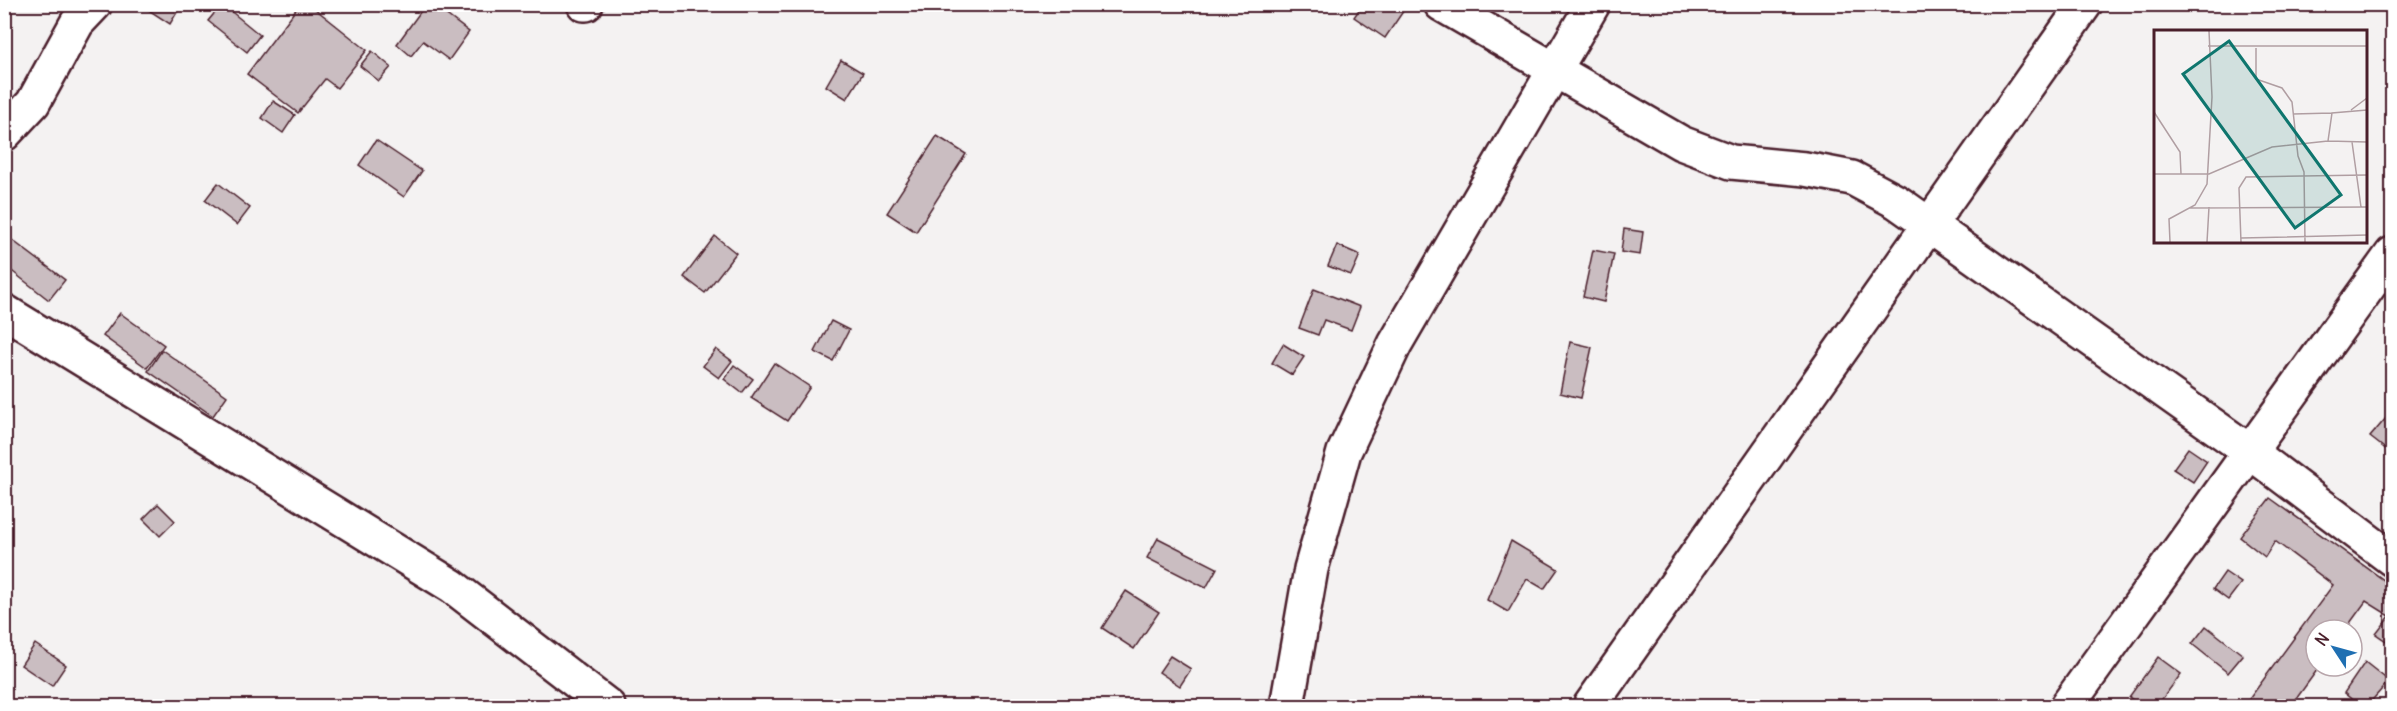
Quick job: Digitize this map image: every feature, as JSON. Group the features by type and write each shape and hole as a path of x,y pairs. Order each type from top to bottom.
{"street":[{"path":"4,134 33,103 77,22 95,4"},
{"path":"1441,4 1681,143 1731,162 1805,169 1852,178 1897,202 2249,451 2392,559"},
{"path":"1287,706 1311,568 1344,452 1395,344 1593,4"},
{"path":"1590,706 2085,4"},
{"path":"2067,706 2392,254"},
{"path":"4,311 452,585 608,706"}],"building":[{"path":"145,4 182,4 170,24 144,7"},
{"path":"222,4 260,35 247,52 208,21"},
{"path":"300,4 309,4 367,50 337,88 325,79 298,113 247,74"},
{"path":"426,4 432,4 469,32 449,60 423,41 411,56 397,44"},
{"path":"1363,4 1408,4 1385,38 1354,17"},
{"path":"372,51 391,67 379,81 360,66"},
{"path":"841,60 863,73 847,99 826,86"},
{"path":"273,101 295,115 283,133 262,118"},
{"path":"937,136 966,154 916,232 887,213"},
{"path":"376,140 422,171 404,197 359,165"},
{"path":"218,183 250,208 237,225 205,200"},
{"path":"1624,229 1643,232 1640,255 1621,252"},
{"path":"4,234 65,280 49,300 4,265"},
{"path":"715,236 736,253 705,293 684,277"},
{"path":"1337,245 1360,255 1351,275 1328,266"},
{"path":"1593,250 1614,254 1604,302 1583,297"},
{"path":"1314,289 1360,307 1351,330 1324,320 1318,335 1299,328"},
{"path":"120,313 164,345 147,368 103,336"},
{"path":"831,321 849,330 833,361 815,352"},
{"path":"1570,342 1592,347 1581,398 1560,393"},
{"path":"1283,344 1304,357 1292,375 1272,363"},
{"path":"716,349 732,361 719,378 703,366"},
{"path":"162,350 227,396 213,416 148,371"},
{"path":"774,363 810,387 787,421 751,398"},
{"path":"734,365 753,379 742,393 724,379"},
{"path":"2392,411 2392,454 2370,437"},
{"path":"2188,448 2207,461 2193,482 2173,469"},
{"path":"2270,498 2392,586 2392,645 2376,634 2390,616 2366,601 2354,618 2309,618 2333,585 2275,541 2265,557 2240,537"},
{"path":"158,504 175,521 160,536 143,519"},
{"path":"1158,538 1217,568 1206,588 1147,558"},
{"path":"1511,541 1558,569 1544,589 1527,579 1508,612 1487,600"},
{"path":"2225,572 2241,583 2228,600 2213,589"},
{"path":"1126,591 1159,612 1134,649 1102,628"},
{"path":"2304,624 2304,678 2311,678 2291,706 2244,706"},
{"path":"2206,626 2243,655 2228,673 2192,644"},
{"path":"35,644 66,665 52,686 21,665"},
{"path":"1170,656 1191,669 1180,686 1159,672"},
{"path":"2158,657 2181,674 2157,706 2141,706 2129,697"},
{"path":"2364,663 2389,681 2367,706 2360,706 2344,693 2354,678 2364,678"},
{"path":"152,699 163,706 146,706"}]}
